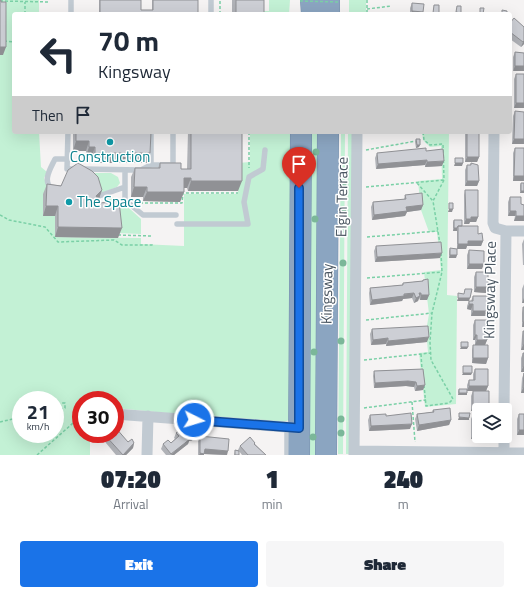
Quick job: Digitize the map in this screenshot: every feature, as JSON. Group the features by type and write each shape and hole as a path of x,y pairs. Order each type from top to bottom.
{"highway":[{"path":"311,0 312,12"},
{"name":"Kingsway","path":"299,455 293,427 301,134"},
{"name":"Kingsway","path":"326,455 328,134"}],"street":[{"name":"Elgin Terrace","path":"354,453 358,134"},
{"name":"Kingsway Place","path":"494,134 493,223 495,228 506,231 504,403"},
{"path":"506,231 524,231"},
{"path":"124,415 293,427"},
{"path":"147,455 148,416"},
{"path":"504,443 504,453"},
{"path":"354,453 524,453"}],"lane":[{"path":"71,0 71,12"},
{"path":"211,0 211,12"},
{"path":"68,134 68,169 125,170 141,170 151,165 172,165 173,134"},
{"path":"151,134 151,165"},
{"path":"177,224 248,224 244,202 249,177 263,170 265,150"},
{"path":"55,190 50,188 47,178 55,158 68,159"},
{"path":"125,170 125,200 143,215 176,215"},
{"path":"99,196 125,187"},
{"path":"287,455 293,427"}],"path":[{"path":"220,0 220,12"},
{"path":"300,0 332,5"},
{"path":"367,0 367,9 391,6"},
{"path":"0,1 50,2"},
{"path":"25,1 25,12"},
{"path":"4,42 12,42"},
{"path":"249,134 249,177"},
{"path":"423,134 424,140 430,145 444,144 444,180 434,201 440,244"},
{"path":"357,152 416,141"},
{"path":"357,188 444,180"},
{"path":"417,183 434,201"},
{"path":"132,206 135,203 182,203 183,193 239,193"},
{"path":"0,215 9,220 45,228 58,242 114,240 122,245 152,245 152,243"},
{"path":"356,238 438,231"},
{"path":"118,235 152,236"},
{"path":"424,385 426,406 449,403 453,399 431,360 430,353 432,313 442,272 440,252"},
{"path":"356,279 442,272"},
{"path":"355,321 432,313"},
{"path":"355,361 430,353"},
{"path":"421,354 422,370"},
{"path":"354,409 426,400"},
{"path":"412,402 416,452"},
{"path":"0,422 12,419"},
{"path":"37,455 72,424"}],"green space":[{"path":"0,0 39,0 39,12 12,12 12,134 39,134 41,167 47,172 44,178 49,190 43,194 43,216 55,216 55,237 141,238 141,244 184,246 184,194 238,194 238,163 250,162 250,134 296,134 289,420 279,424 124,409 124,391 72,391 72,443 90,443 90,455 0,455 0,55 3,55"},
{"path":"269,0 290,0 289,12 260,12 269,11"},
{"path":"349,0 366,0 366,12 349,12"},
{"path":"306,134 323,134 321,455 303,455"},
{"path":"341,134 345,134 343,454 338,454"},
{"path":"348,134 354,134 350,454 346,454"},
{"path":"422,134 449,134 447,295 457,296 456,404 425,407 419,353 428,352 426,331 429,314 424,272 441,270 437,232 429,232 421,210 418,181 442,179 441,146 430,147 423,140"},
{"path":"75,173 111,173 118,177 120,183 117,187 97,195"},
{"path":"107,196 119,199 141,219 141,234 117,233 110,204 105,200"}],"building":[{"path":"0,0 1,2 6,2 6,47 0,47"},
{"path":"100,0 141,0 141,10 153,10 153,0 198,0 198,12 100,12"},
{"path":"236,0 264,0 264,12 236,12"},
{"path":"412,3 424,4 423,12 412,11"},
{"path":"434,5 439,5 439,12 433,12"},
{"path":"457,6 461,6 461,12 456,12"},
{"path":"480,8 484,8 483,12 480,12"},
{"path":"514,18 524,27 523,42 512,34 512,20"},
{"path":"515,52 524,53 524,66 515,66"},
{"path":"516,74 524,74 524,103 516,103"},
{"path":"515,111 524,112 524,139 514,139"},
{"path":"76,134 151,134 150,153 95,153 95,147 89,147 89,141 76,141"},
{"path":"191,134 242,134 242,181 191,181 191,178 184,178 184,192 147,192 147,187 134,187 135,168 160,168 160,163 181,163 181,169 191,169"},
{"path":"467,134 479,134 479,157 467,157"},
{"path":"416,139 420,139 420,145 417,145"},
{"path":"426,148 426,151 443,149 444,161 427,162 427,160 378,164 377,153"},
{"path":"515,148 524,148 524,176 514,176"},
{"path":"455,158 463,158 463,163 455,163"},
{"name":"The Space","path":"78,163 92,171 98,177 102,190 96,196 100,203 119,201 122,228 58,227 58,206 46,206 47,184 61,186 68,170"},
{"path":"471,163 478,165 479,181 467,181 467,165 471,165"},
{"path":"521,183 524,183 524,191 521,191"},
{"path":"465,190 478,190 478,217 466,219"},
{"path":"422,193 423,205 406,207 407,211 374,215 373,202 406,199 405,195"},
{"path":"510,197 521,197 521,204 524,205 524,216 516,216 516,211 510,211"},
{"path":"449,203 453,203 453,209 449,209"},
{"path":"454,220 462,220 462,226 454,228"},
{"path":"458,226 478,226 478,234 482,233 483,241 468,241 468,244 458,244"},
{"path":"441,242 442,253 377,257 376,246"},
{"path":"450,248 457,249 457,255 450,255"},
{"path":"469,250 484,251 484,264 469,264"},
{"path":"476,272 488,272 488,287 476,287"},
{"path":"428,279 429,295 421,295 421,293 419,293 420,296 416,298 414,293 404,294 404,296 372,300 370,288 403,285 403,283"},
{"path":"465,289 472,289 470,298 458,298 458,293 464,294"},
{"path":"473,296 488,296 488,311 473,311 473,304 469,304 469,301 473,301"},
{"path":"524,307 524,322 523,322"},
{"path":"475,320 487,320 487,340 477,340 477,335 475,335"},
{"path":"428,326 429,337 388,341 388,338 373,340 372,329"},
{"path":"524,331 524,345 523,345"},
{"path":"461,342 468,342 468,347 461,347"},
{"path":"473,345 488,345 488,358 473,358"},
{"path":"524,353 524,367 523,367"},
{"path":"463,366 472,366 472,373 463,373"},
{"path":"423,369 425,385 417,386 416,382 408,381 375,383 374,371"},
{"path":"475,369 488,369 488,386 469,386 469,380 475,380"},
{"path":"459,389 467,389 467,393 459,393"},
{"path":"473,391 489,391 489,403 473,403"},
{"path":"450,408 451,420 419,425 417,414"},
{"path":"411,413 412,424 371,426 370,415 386,414 386,416"},
{"path":"459,413 470,413 469,418 459,417"},
{"path":"519,414 524,414 524,430 519,430"},
{"path":"185,426 190,431 190,439 171,454 163,444 168,440 171,443 179,436 176,433"},
{"path":"190,430 193,430 193,439 190,438"},
{"path":"200,436 229,439 228,451 205,449 204,454 200,453"},
{"path":"124,437 128,442 132,439 134,443 123,455 112,443 124,443"},
{"path":"250,437 255,443 254,444 266,455 248,455 240,446"},
{"path":"235,450 239,451 239,455 235,455"}],"place":[{"name":"Construction","path":"110,142"},
{"name":"The Space","path":"69,202"}],"route":[{"path":"194,420 299,428 299,188"}]}
